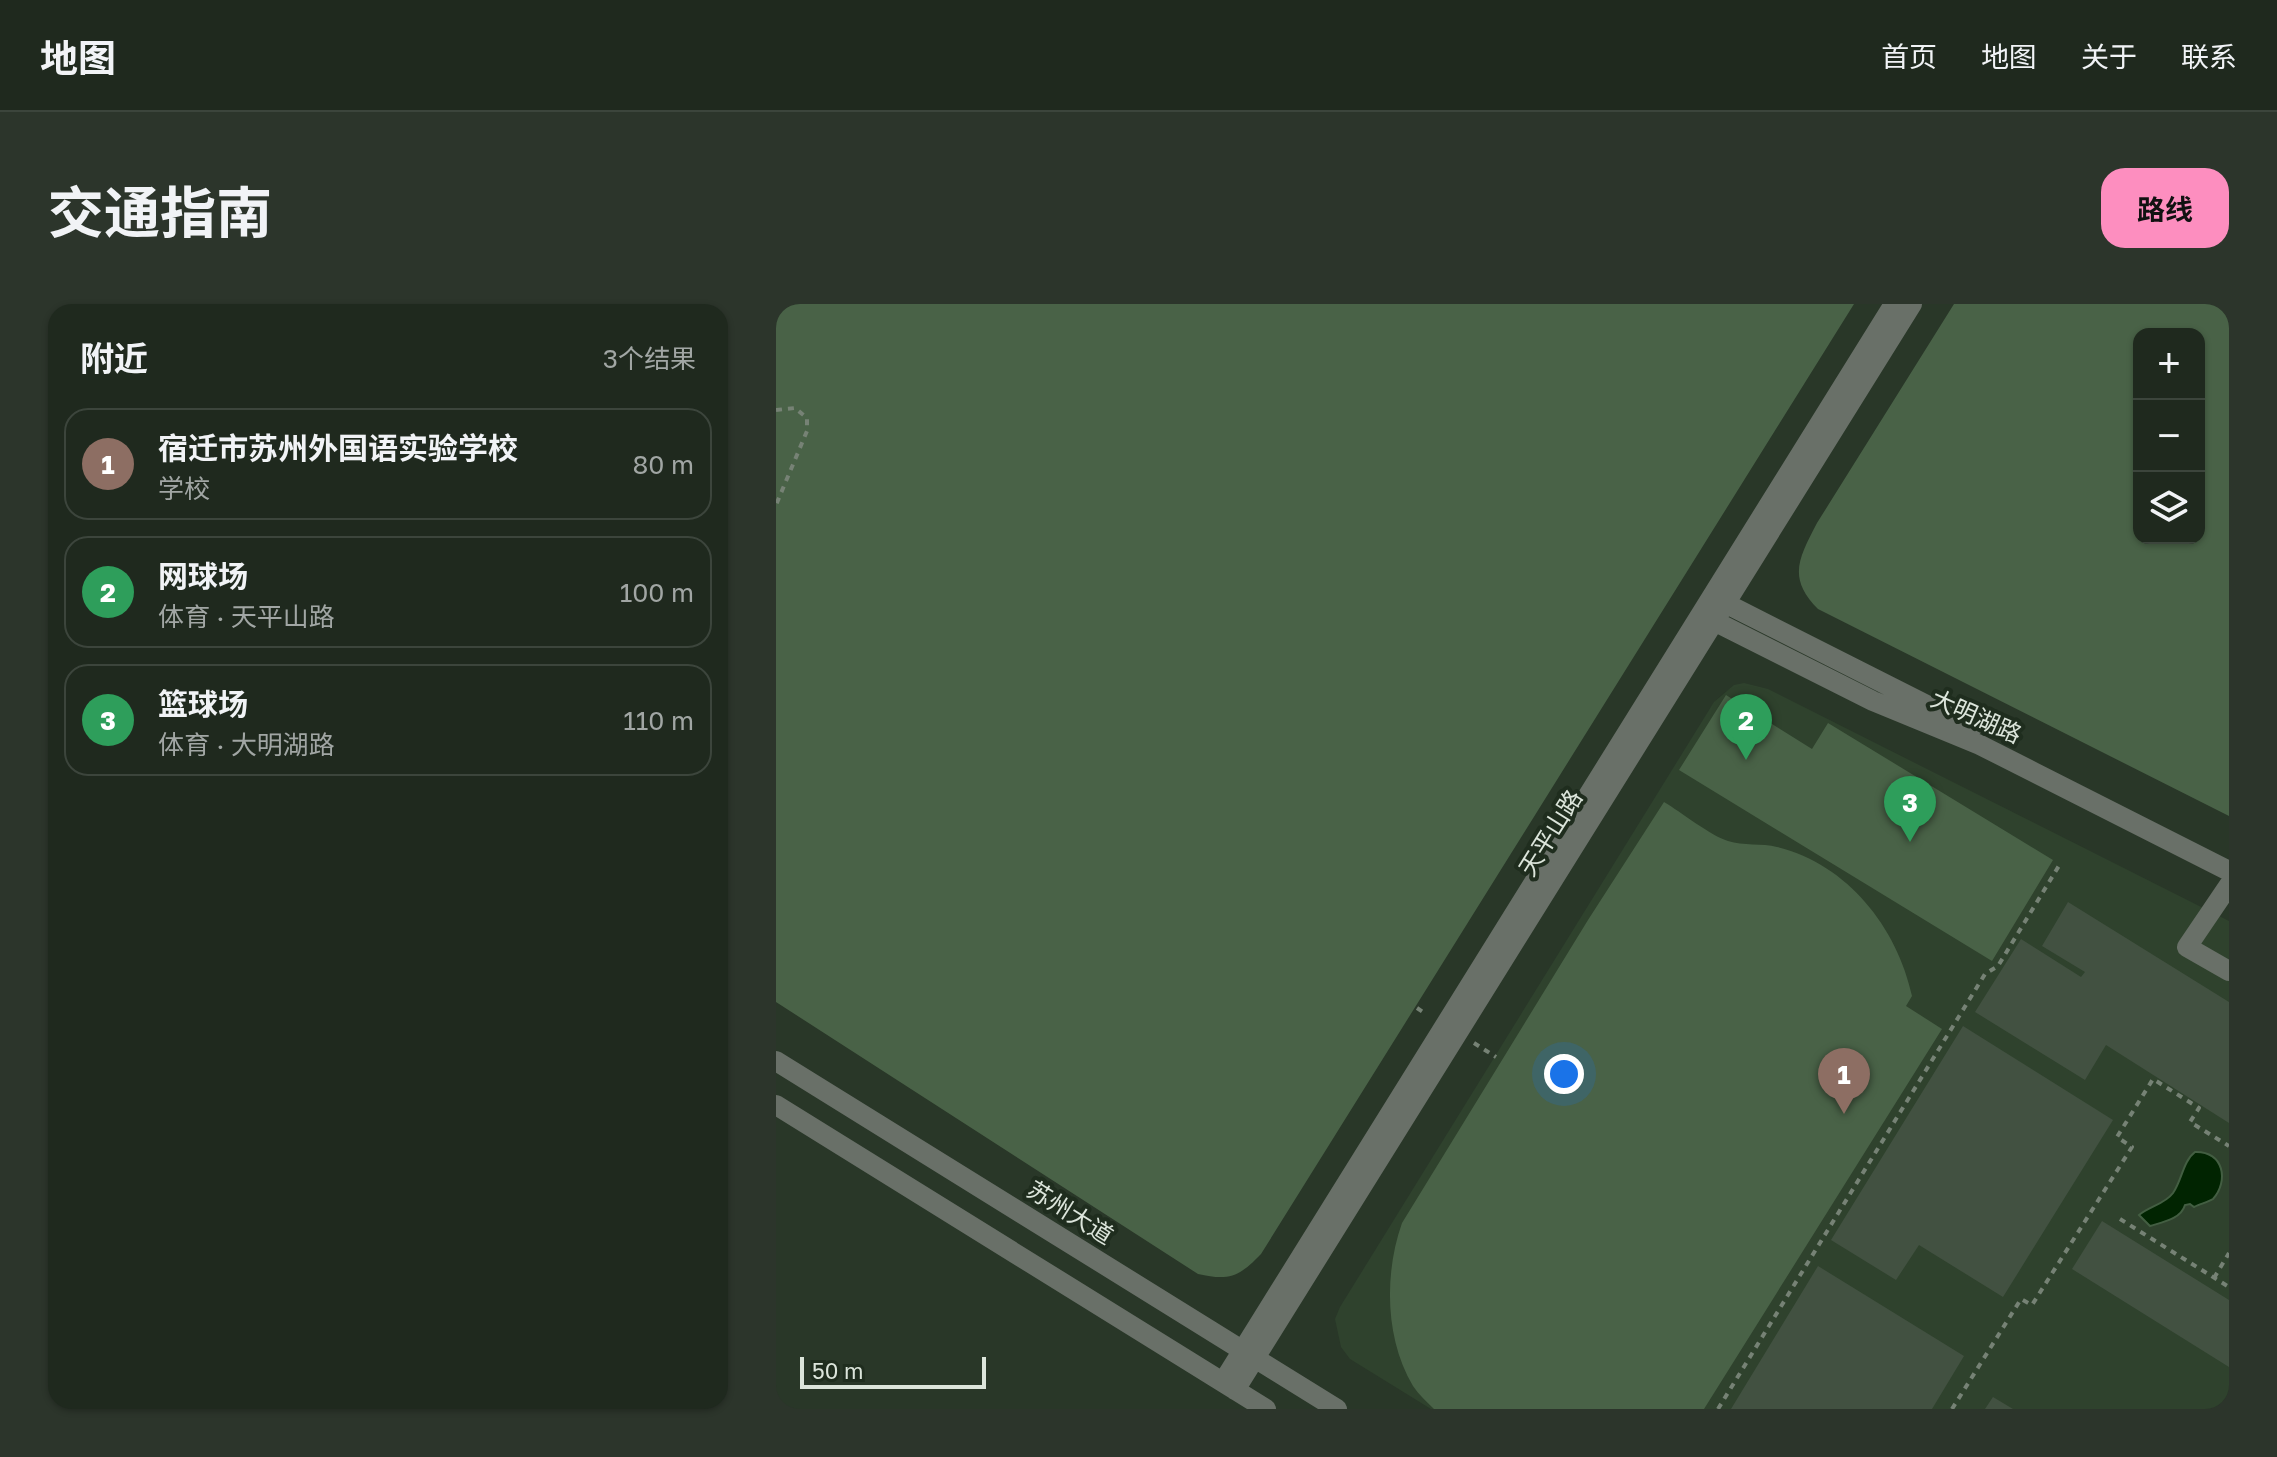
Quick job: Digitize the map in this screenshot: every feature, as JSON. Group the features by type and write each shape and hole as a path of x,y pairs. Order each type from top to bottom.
{"street":[{"name":"天平山路","path":"1713,609 1894,304"},
{"name":"天平山路","path":"1229,1386 1713,609 1912,304"},
{"name":"大明湖路","path":"1713,609 2229,857"},
{"name":"大明湖路","path":"1713,609 1873,701 1980,745 2229,871"},
{"path":"2229,885 2187,947 2229,971"},
{"name":"苏州大道","path":"776,1061 1337,1409"},
{"path":"776,1105 1266,1409"}],"path":[{"path":"776,410 787,407 803,413 807,418 807,431 776,505"},
{"path":"1718,1409 1985,974 1998,966 2060,864"},
{"path":"1952,1409 2021,1299 2032,1305 2132,1147 2117,1137 2153,1079 2199,1108 2190,1122 2229,1146"},
{"path":"2120,1219 2229,1287"},
{"path":"2214,1278 2229,1253"}],"shaded area":[{"path":"776,304 1854,304 1261,1254 1240,1272 1218,1277 1198,1274 776,1002"},
{"path":"1954,304 2229,304 2229,816 1818,609 1808,598 1799,577 1805,547"},
{"path":"1744,683 1768,689 2229,921 2229,1409 1431,1409 1350,1359 1341,1347 1335,1319 1340,1307 1714,702 1734,685"},
{"path":"1726,695 1812,749 1828,723 2053,860 1992,961 1679,770"},
{"path":"1664,802 1721,838 1777,847 1802,855 1847,883 1881,923 1894,946 1912,996 1906,1006 1942,1029 1704,1409 1434,1409 1413,1386 1404,1368 1392,1327 1392,1263 1402,1223"},
{"path":"2195,1152 2212,1156 2218,1162 2222,1176 2218,1192 2211,1200 2194,1207 2185,1205 2176,1217 2150,1226 2139,1215 2170,1197"}],"building":[{"path":"2068,902 2229,1002 2229,1123 2106,1045 2085,1080 1975,1012 2021,939 2081,977 2085,972 2042,946"},
{"path":"1963,1026 2113,1120 2003,1297 1919,1245 1896,1280 1831,1240"},
{"path":"2102,1221 2229,1300 2229,1367 2072,1269"},
{"path":"1818,1266 1964,1356 1932,1409 1731,1409"},
{"path":"1993,1397 2013,1409 1985,1409"}],"place":[{"name":"网球场","path":"1746,760"},
{"name":"篮球场","path":"1910,842"},
{"name":"宿迁市苏州外国语实验学校","path":"1844,1114"}]}
